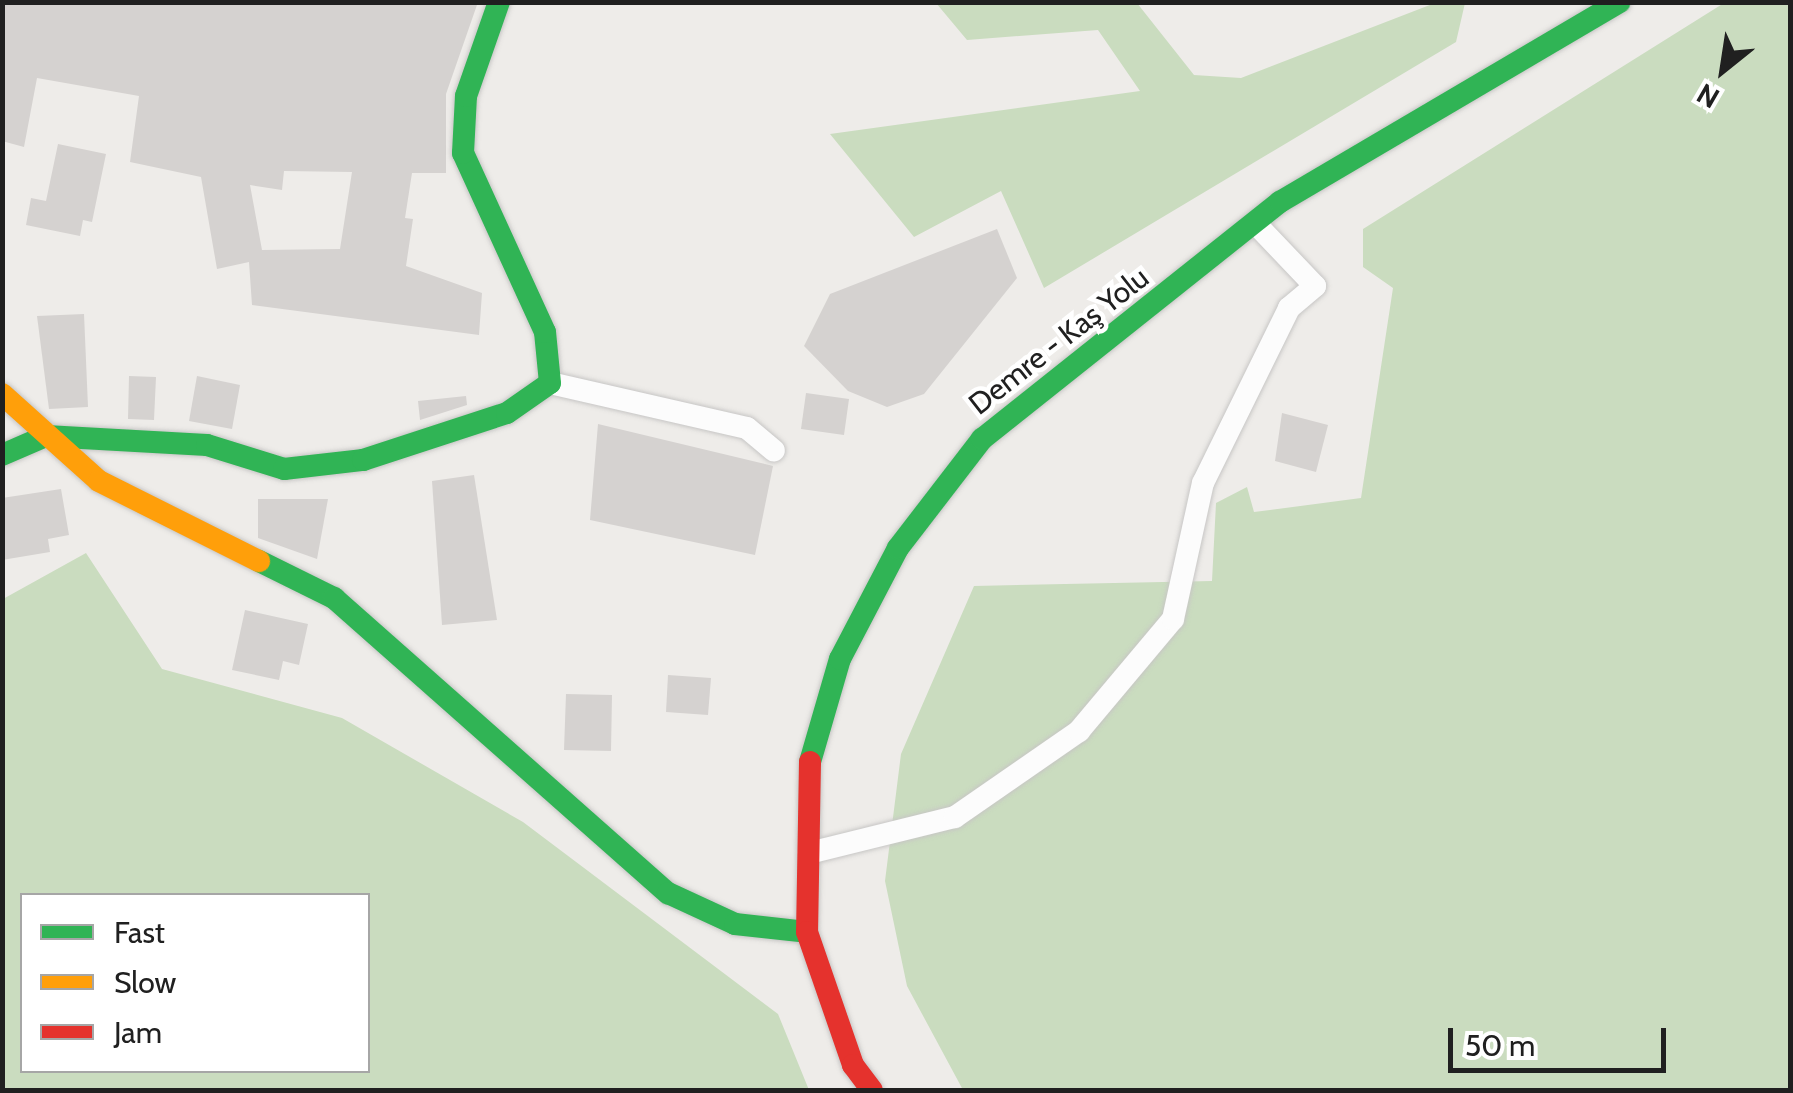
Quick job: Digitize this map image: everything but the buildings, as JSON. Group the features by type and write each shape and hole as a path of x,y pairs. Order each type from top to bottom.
{"main road":[{"path":"2,455 46,436 206,446 284,469 364,460 507,413 550,384 545,332 463,154 466,96 499,2"},
{"name":"Demre - Kaş Yolu","path":"872,1090 853,1066 807,932 810,763 840,659 898,548 982,439 1255,222 1620,2"},
{"path":"2,394 14,396 46,436 99,481 334,598 668,893 735,924 807,932"}],"street":[{"path":"809,852 955,817 1079,731 1173,620 1203,483 1289,308 1315,286 1255,222"},
{"path":"550,384 747,428 774,451"}],"green space":[{"path":"936,3 1137,3 1194,75 1241,78 1435,3 1465,3 1456,42 1044,288 1001,191 914,237 830,134 1140,91 1098,30 967,40"},
{"path":"1724,3 1790,3 1790,1090 963,1090 907,986 885,881 901,754 974,586 1212,581 1216,503 1247,487 1254,512 1361,498 1393,288 1363,267 1363,229"},
{"path":"86,553 162,669 342,718 523,822 778,1014 809,1090 3,1090 3,599"}],"traffic: fast":[{"path":"2,455 46,436 207,445 284,469 363,460 507,413 550,383 545,332 463,153 466,96 499,2"},
{"path":"810,762 840,659 898,548 982,439 1280,202 1620,2"},
{"path":"259,561 334,598 668,893 735,924 807,932"}],"traffic: slow":[{"path":"2,394 99,481 259,561"}],"traffic: jam":[{"path":"810,762 807,932 853,1065 872,1090"}]}
